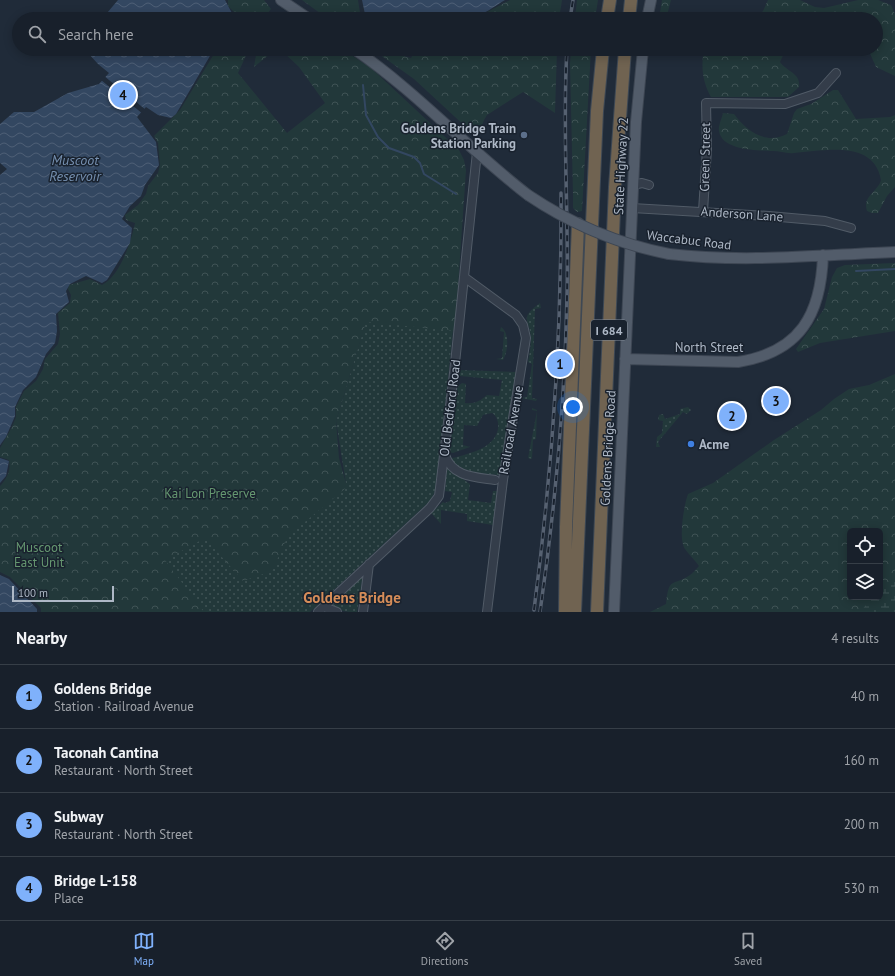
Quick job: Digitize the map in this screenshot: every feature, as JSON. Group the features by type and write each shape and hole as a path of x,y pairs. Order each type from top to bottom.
{"highway":[{"path":"608,12 610,0"},
{"path":"630,12 631,0"},
{"name":"I 684","path":"575,612 597,119 602,56"},
{"name":"I 684","path":"597,612 615,179 624,56"},
{"path":"565,612 578,224"}],"main road":[{"path":"281,0 299,12"},
{"path":"649,12 651,0"},
{"name":"Waccabuc Road","path":"364,56 398,80 477,152 528,195 578,224 628,244 669,254 733,259 895,252"},
{"name":"State Highway 22","path":"628,285 636,122 642,56"},
{"name":"North Street","path":"625,359 738,362 751,360 776,351 798,332 813,311 820,287 822,255"},
{"name":"Goldens Bridge Road","path":"614,612 628,285"}],"street":[{"name":"Green Street","path":"703,211 707,149 706,103 785,104 818,93 836,74"},
{"name":"Old Bedford Road","path":"321,609 430,508 439,496 477,152"},
{"path":"633,185 642,183 649,185"},
{"name":"Anderson Lane","path":"632,208 703,211 824,221 851,228"},
{"name":"Railroad Avenue","path":"464,277 516,315 523,324 526,338 505,466 487,612"},
{"path":"444,452 448,463 458,472 495,480"},
{"path":"363,612 369,564"},
{"path":"321,609 337,612"}],"green space":[{"path":"228,0 264,0 271,9 269,12 234,12 228,6"},
{"path":"302,0 358,0 360,12 318,12"},
{"path":"510,0 562,0 560,12 487,12"},
{"path":"577,0 598,0 596,12 576,12"},
{"path":"662,0 671,0 668,12 660,12"},
{"path":"768,0 800,0 815,7 824,8 858,0 878,0 891,5 895,14 895,76 876,67 871,56 883,56 883,12 762,12"},
{"path":"213,56 246,56 238,73 287,133 325,103 299,67 287,56 353,56 371,68 459,150 464,160 466,170 455,331 366,322 336,421 339,458 347,487 288,536 272,571 243,581 205,538 165,560 204,612 41,612 41,608 10,577 0,572 0,486 8,474 9,460 0,457 0,448 12,427 16,417 16,407 24,391 36,381 43,369 45,359 58,344 60,334 58,313 70,303 71,295 68,289 69,285 90,279 102,285 114,274 124,258 135,223 126,220 125,215 138,205 146,194 148,186 158,173 160,165 158,143 154,136 180,110"},
{"path":"256,56 267,56 254,67"},
{"path":"382,56 404,56 411,58 412,56 557,56 555,113 523,92 487,115 480,131 475,133 468,129 414,79"},
{"path":"571,56 591,56 582,211 577,212 573,208"},
{"path":"703,56 783,56 780,62 796,76 799,82 799,87 788,97 711,97 703,73"},
{"path":"833,90 838,90 856,119 890,117 895,115 895,187 887,196 878,213 867,211 866,206 868,198 877,188 881,180 876,167 869,158 846,150 791,153 750,150 733,146 722,138 719,131 723,113 734,114 751,131 764,137 779,137 787,134 794,113 797,109 811,104"},
{"path":"895,263 895,331 820,343 798,352 796,349 824,309 832,277 837,268 845,265"},
{"path":"540,303 541,308 535,309 532,398 537,399 536,401 521,398 527,397 532,364 528,362 531,340 527,317 529,313"},
{"name":"Kai Lon Preserve","path":"366,321 453,330 437,486 431,500 310,612 177,612 120,475 299,479 346,484 336,421"},
{"path":"501,327 504,330 507,338 506,352 503,360 496,359 502,358 504,332 500,331"},
{"path":"458,370 516,372 499,475 472,472 459,467 449,459 471,453 485,446 491,442 498,429 497,420 494,414 483,415 477,426 464,425 463,445 470,447 453,453 449,452 455,395 458,386 462,383 466,384 465,403 472,403 487,395 499,396 502,380 460,376 458,375"},
{"path":"895,374 895,612 650,612 666,604 670,585 684,579 699,566 685,549 682,538 683,514 688,494 713,483 774,440 821,410 849,389 869,385"},
{"path":"688,407 691,410 687,414 683,412 658,442 660,447 656,447 657,437 662,433 663,421 658,420 659,415 663,414 665,419 680,414 680,409"},
{"path":"537,411 536,439 533,440 532,459 528,458"},
{"path":"447,468 470,484 468,500 491,503 493,491 497,491 493,525 467,521 467,514 441,510 441,524 431,513 443,502 445,503 450,501 452,492 445,491"},
{"path":"363,574 357,612 337,609 332,604"},
{"path":"895,578 895,612 860,612 870,600 883,600 883,588"}],"water":[{"path":"118,0 225,0 231,12 108,12"},
{"path":"362,0 505,0 487,12 365,12"},
{"name":"Muscoot Reservoir","path":"91,56 210,56 176,114 171,118 158,115 146,107 137,117 156,142 159,165 145,185 141,196 130,206 122,219 132,228 130,243 107,280 102,283 86,276 70,284 66,291 69,302 56,314 57,331 55,343 46,354 36,377 23,390 15,407 15,416 6,437 0,445 0,175 7,169 0,163 0,124 14,112 34,112 68,93 99,84 109,73"},
{"path":"0,458 9,461 6,476 0,483"},
{"path":"0,575 9,579 37,609 37,612 0,612"}],"pier":[{"path":"104,76 146,110 143,114 101,80"}],"waterway":[{"path":"363,85 366,115 378,137 389,148 414,157 420,163 424,174 456,194"},
{"path":"856,271 895,269"}],"railway":[{"path":"571,12 573,0"},
{"path":"540,612 555,494 562,415 566,336 567,265 565,111 567,56"},
{"path":"534,610 546,506 555,402 560,297 561,193"}],"place":[{"name":"Bridge L-158","path":"123,95"},
{"name":"Goldens Bridge Train Station Parking","path":"524,135"},
{"name":"Goldens Bridge","path":"560,364"},
{"name":"Subway","path":"776,401"},
{"name":"Taconah Cantina","path":"732,416"},
{"name":"Acme","path":"691,444"}],"district":[{"name":"Goldens Bridge","path":"352,597"}],"park label":[{"name":"Muscoot East Unit","path":"39,554"}]}
